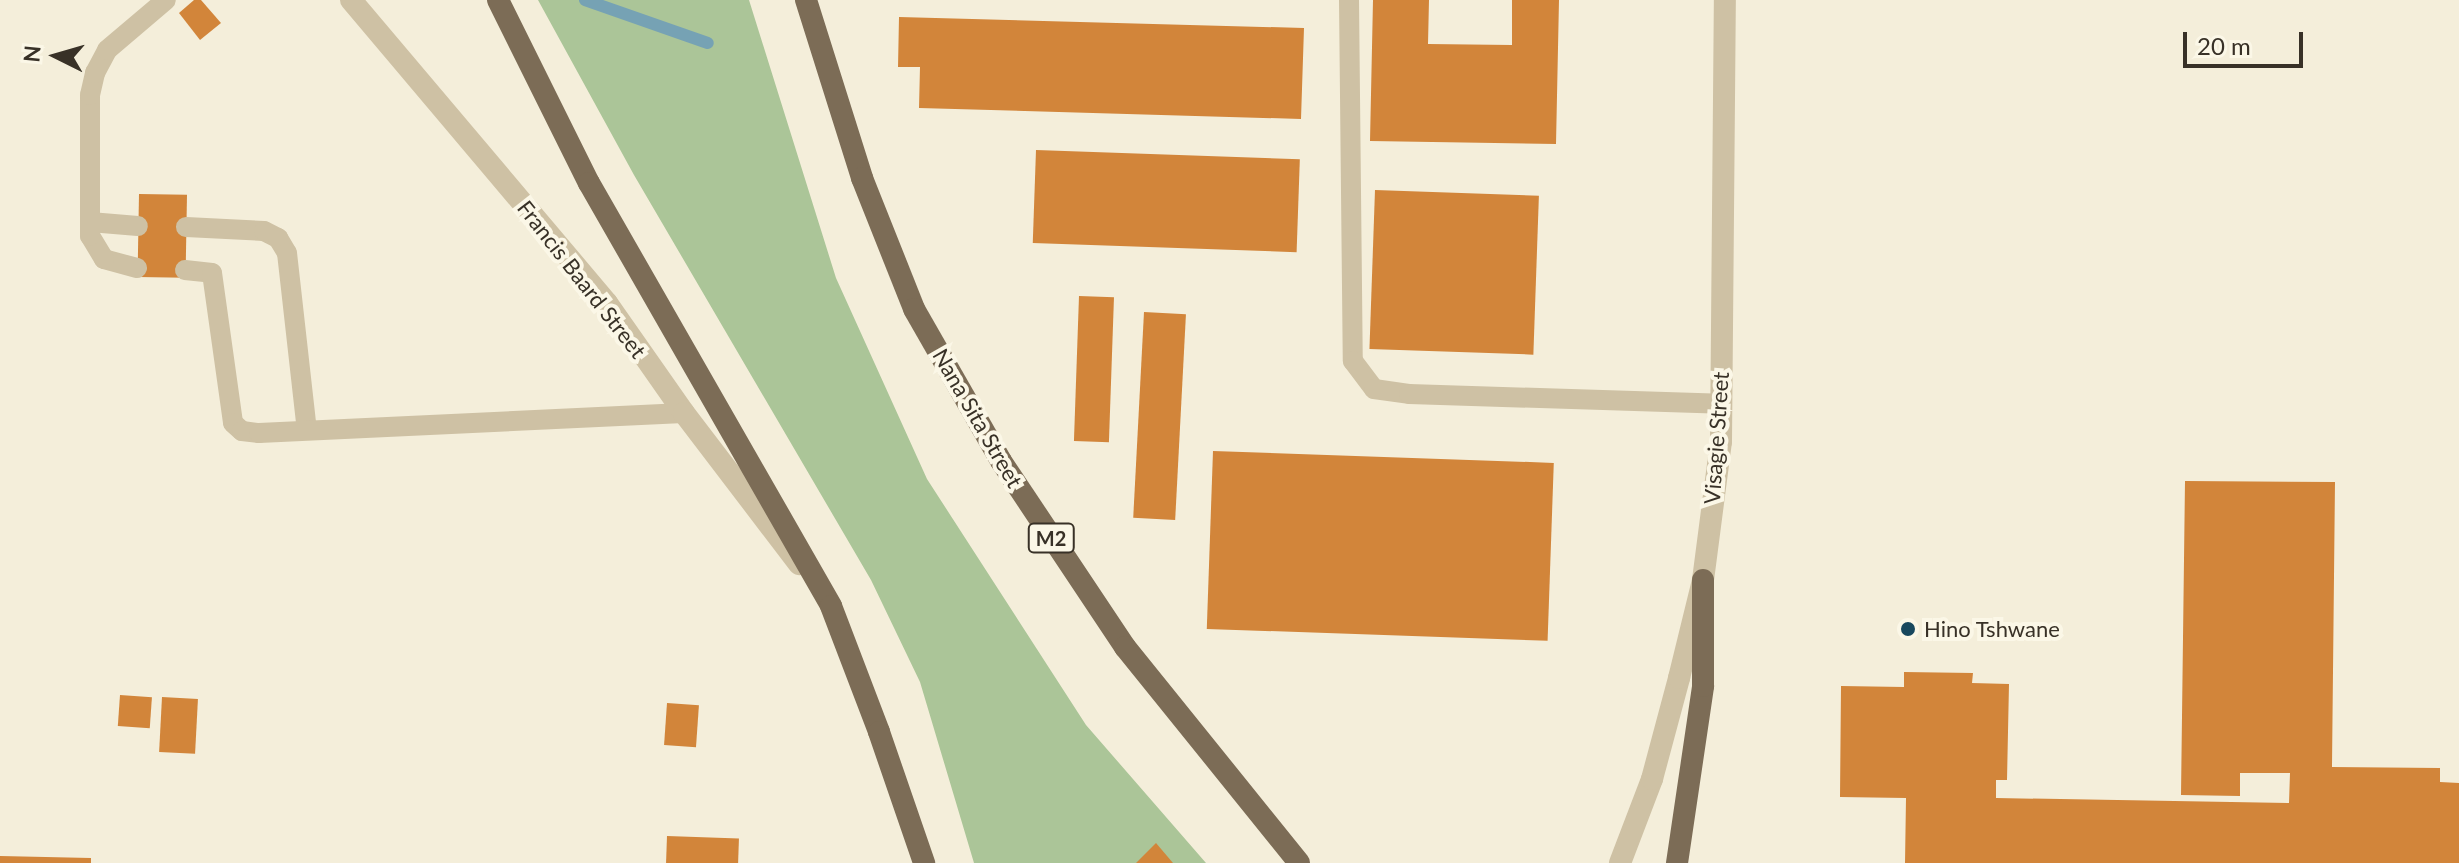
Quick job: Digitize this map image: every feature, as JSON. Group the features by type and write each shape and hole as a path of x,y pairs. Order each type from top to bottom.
{"main road":[{"path":"498,0 589,183 831,606 924,863"},
{"name":"Nana Sita Street","path":"806,0 862,178 914,309 993,447 1125,647 1299,863"},
{"path":"1677,863 1703,686 1703,580"}],"street":[{"name":"Francis Baard Street","path":"351,0 607,303 684,413 831,606"},
{"name":"Visagie Street","path":"1620,863 1652,779 1703,580 1721,442 1725,0"}],"lane":[{"path":"137,268 104,259 90,236 90,95 95,73 107,50 166,0"},
{"path":"1349,0 1353,361 1374,389 1409,394 1721,404"},
{"path":"90,222 138,226"},
{"path":"186,227 264,231 278,238 287,253 307,430"},
{"path":"185,270 212,273 233,423 242,431 259,433 684,413"}],"green space":[{"path":"538,0 749,0 836,278 927,479 1086,725 1206,863 974,863 920,682 871,580 634,175"}],"building":[{"path":"194,0 201,0 221,23 200,40 179,13"},
{"path":"1373,0 1429,0 1428,44 1512,45 1512,0 1559,0 1556,144 1370,141"},
{"path":"899,17 1304,28 1301,119 919,108 920,67 898,67"},
{"path":"1036,150 1300,159 1297,252 1033,243"},
{"path":"1375,190 1539,196 1533,355 1369,349"},
{"path":"139,194 187,195 186,278 138,277"},
{"path":"1079,296 1114,297 1109,442 1074,441"},
{"path":"1144,312 1186,314 1175,520 1133,518"},
{"path":"1213,451 1554,463 1548,641 1207,629"},
{"path":"2185,481 2335,482 2332,767 2440,768 2440,782 2459,783 2459,863 1905,863 1906,798 1840,797 1841,686 1904,687 1904,672 1973,673 1972,683 2009,684 2007,780 1996,780 1996,798 2289,803 2290,773 2240,773 2240,796 2181,795"},
{"path":"120,695 152,697 150,728 118,726"},
{"path":"162,697 198,699 195,754 159,752"},
{"path":"667,703 699,705 696,747 664,745"},
{"path":"667,836 739,839 738,863 666,863"},
{"path":"1156,843 1173,863 1136,863"},
{"path":"0,856 91,858 91,863 0,863"}],"waterway":[{"path":"585,0 708,43"}],"place":[{"name":"Hino Tshwane","path":"1908,629"}]}
